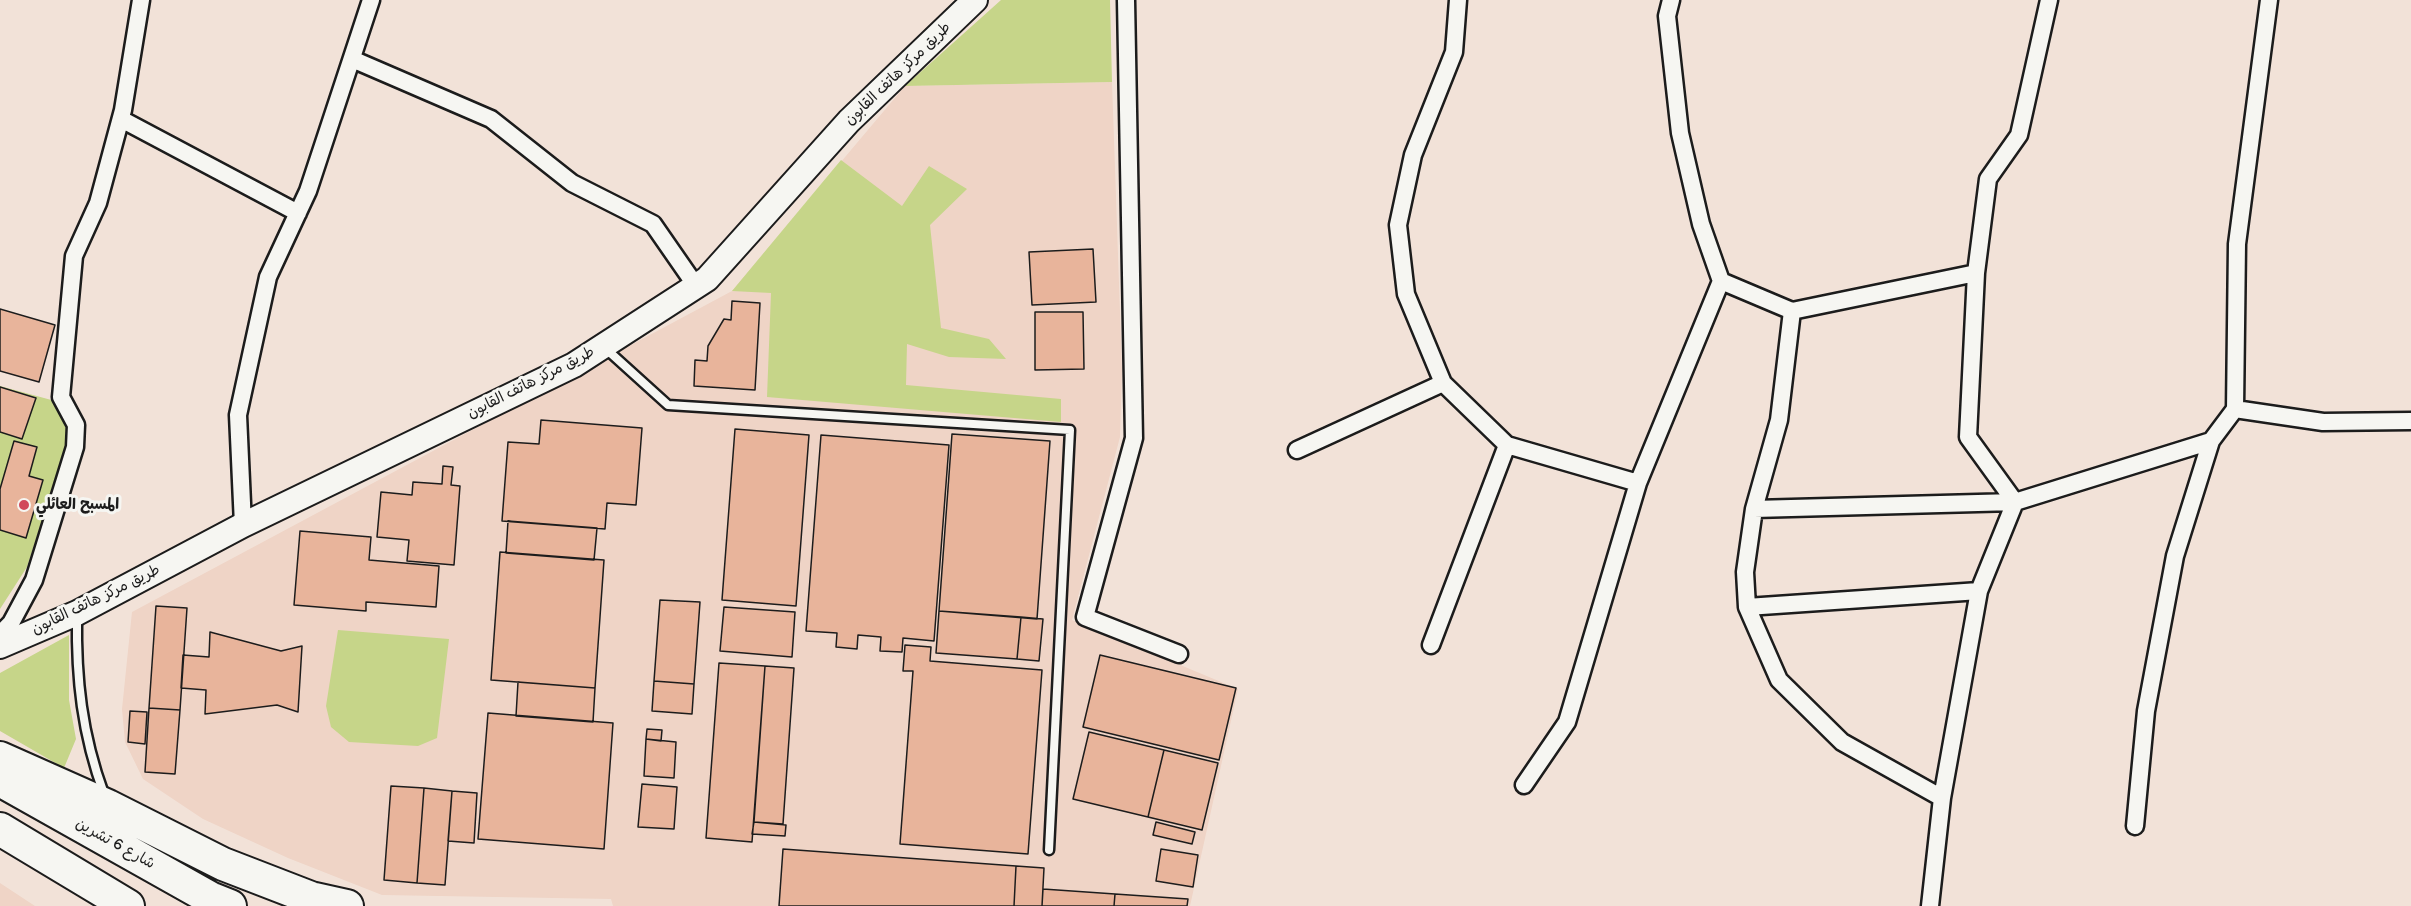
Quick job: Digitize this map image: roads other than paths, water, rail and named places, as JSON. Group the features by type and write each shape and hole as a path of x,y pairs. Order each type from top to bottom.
{"highway":[{"path":"0,758 108,806 223,864 311,898 347,906"},
{"name":"شارع 6 تشرين","path":"0,780 210,898 230,906"},
{"path":"0,829 128,906"},
{"path":"0,844 67,869"}],"main road":[{"name":"طريق مركز هاتف القابون","path":"0,646 77,613 243,525 574,365 707,279 849,121 975,0"}],"street":[{"path":"0,634 11,623 34,580 72,462 76,425 61,397 74,256 98,203 121,119 141,0"},
{"path":"243,525 238,415 268,277 308,191 371,0"},
{"path":"1126,0 1134,438 1085,617 1179,654"},
{"path":"1458,0 1454,52 1413,155 1398,225 1406,294 1443,382 1507,445 1638,483"},
{"path":"1524,785 1567,722 1638,483 1721,281 1701,224 1680,133 1667,16 1671,0"},
{"path":"2015,502 1968,437 1976,273 1988,179 2019,135 2049,0"},
{"path":"2135,826 2146,711 2175,556 2211,441 2235,409 2237,244 2269,0"},
{"path":"352,59 490,119 572,183 653,224 696,286"},
{"path":"121,119 298,213"},
{"path":"1721,281 1792,311 1976,273"},
{"path":"1792,311 1779,420 1755,509 1745,572 1747,607 1779,680 1842,741 1941,798"},
{"path":"1298,450 1443,382"},
{"path":"2235,409 2323,422 2411,421"},
{"path":"1755,509 2015,502 2211,441"},
{"path":"1431,645 1507,445"},
{"path":"1930,906 1941,798 1979,591 2015,502"},
{"path":"1747,607 1979,591"}],"lane":[{"path":"603,346 668,405 1070,430 1049,850"},
{"path":"77,613 76,663 81,712 108,806"}],"place":[{"name":"المسبح العائلي","path":"24,505"}]}
